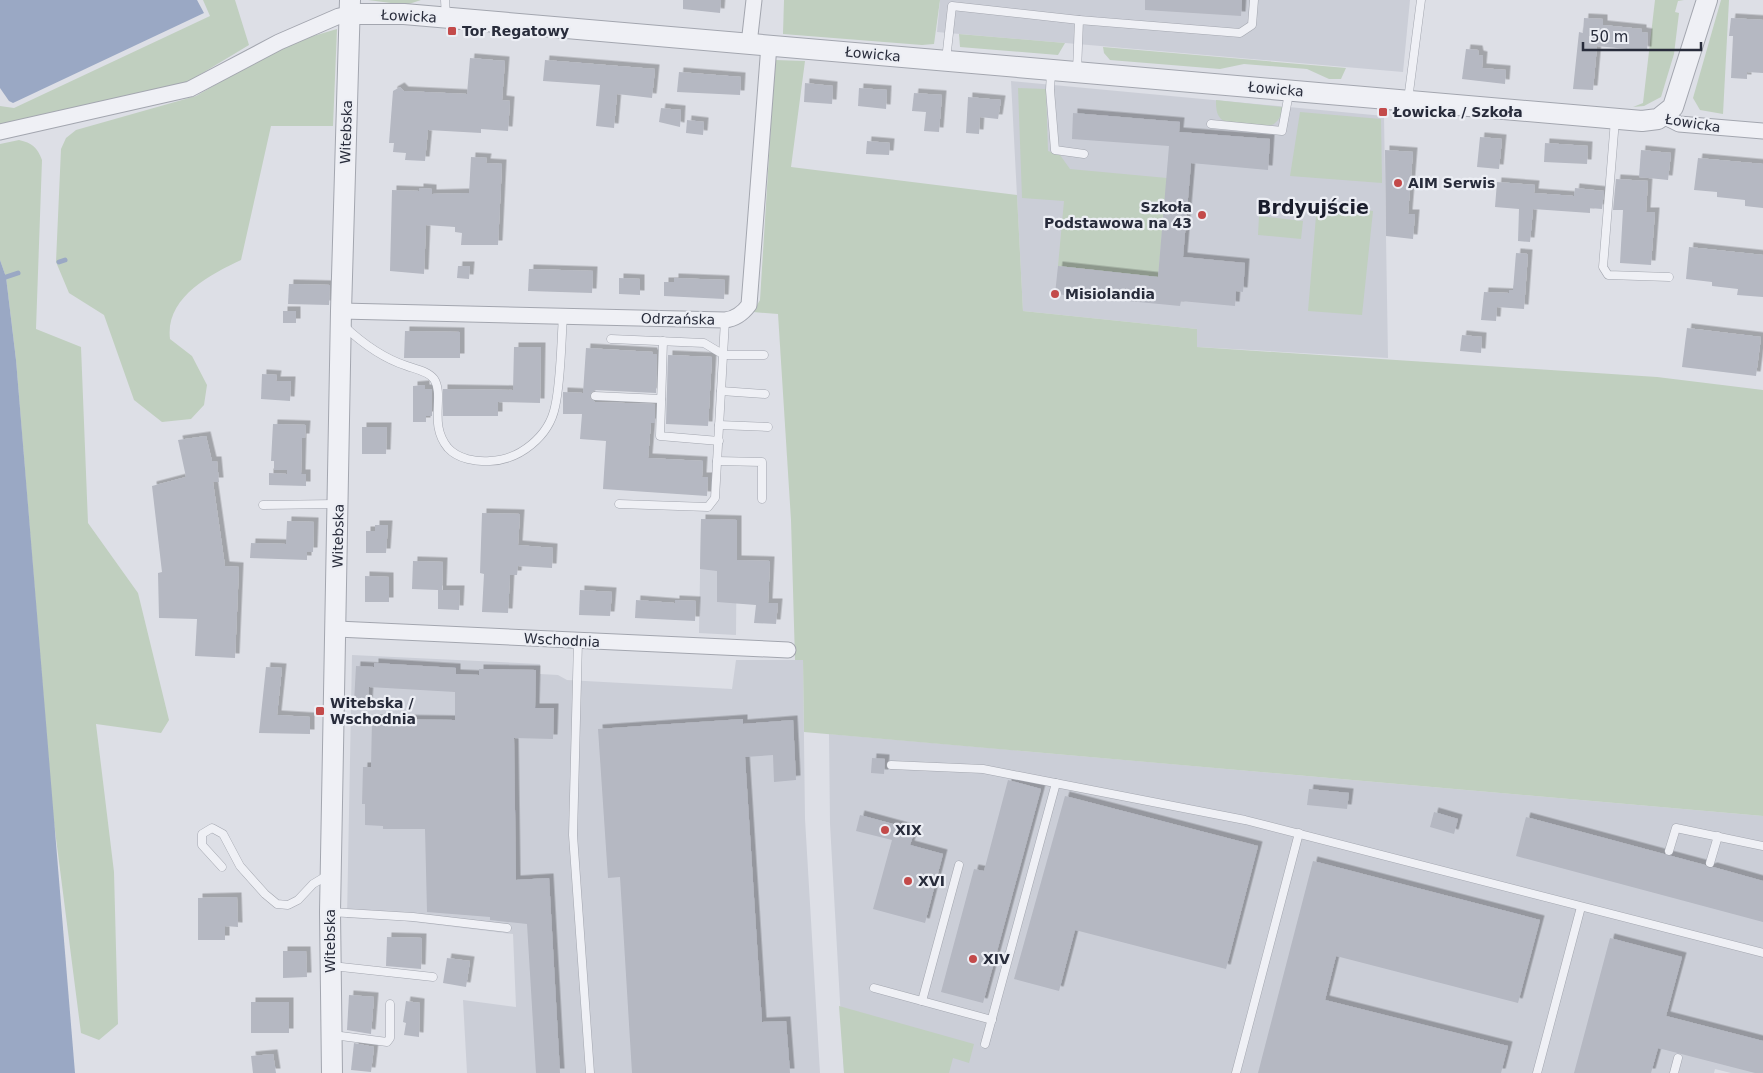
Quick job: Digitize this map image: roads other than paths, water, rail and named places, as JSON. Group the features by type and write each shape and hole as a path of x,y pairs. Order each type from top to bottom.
{"street":[{"path":"754,0 759,45"},
{"path":"1663,116 1673,107 1677,98 1708,0"},
{"name":"Łowicka","path":"0,132 190,89 279,42 339,16 349,7 404,14 445,9 759,45 1408,101 1615,118 1652,120 1663,116 1679,124 1763,132"},
{"name":"Witebska","path":"332,1073 330,912 349,7"},
{"name":"Odrzańska","path":"341,317 563,316 725,320 735,318 749,305 759,45"},
{"name":"Wschodnia","path":"336,629 788,650"}],"lane":[{"path":"946,60 952,3 1079,20 1240,33 1252,25 1254,0"},
{"path":"1408,101 1421,0"},
{"path":"1077,71 1079,20"},
{"path":"1052,70 1050,90 1055,150 1084,154"},
{"path":"1211,124 1282,131 1290,91"},
{"path":"1615,118 1604,267 1608,274 1669,277"},
{"path":"341,317 368,347 389,359 423,371 434,379 437,424 441,438 450,450 460,457 482,462 502,460 516,455 534,442 549,426 556,407 563,316"},
{"path":"619,504 708,507 715,498 725,320"},
{"path":"611,339 704,343 724,355 764,355"},
{"path":"664,341 660,436 718,442"},
{"path":"721,391 765,394"},
{"path":"595,396 662,399"},
{"path":"719,425 768,428"},
{"path":"717,461 762,462 762,500"},
{"path":"263,505 338,504"},
{"path":"578,641 573,835 590,1073"},
{"path":"891,765 983,769 1245,820 1763,953"},
{"path":"985,1044 1056,783"},
{"path":"1669,850 1676,828 1763,846"},
{"path":"222,867 202,845 202,834 207,830 218,830 223,834 240,866 265,894 277,904 288,906 298,900 313,884 331,872"},
{"path":"1236,1073 1299,833"},
{"path":"1710,863 1718,836"},
{"path":"922,1001 959,865"},
{"path":"1537,1073 1581,907"},
{"path":"330,912 413,916 508,928"},
{"path":"330,966 433,976"},
{"path":"874,988 992,1020"},
{"path":"331,1035 387,1042 390,1038 390,1004"},
{"path":"1674,1073 1678,1058"}],"water":[{"path":"0,0 197,0 204,13 13,103 9,101 0,88"},
{"path":"0,260 6,277 16,360 75,1073 0,1073"}],"waterway":[{"path":"59,262 65,260"},
{"path":"6,277 18,273"}],"place":[{"name":"Tor Regatowy","path":"452,31"},
{"name":"Łowicka / Szkoła","path":"1383,112"},
{"name":"AIM Serwis","path":"1398,183"},
{"name":"Szkoła Podstawowa na 43","path":"1202,215"},
{"name":"Misiolandia","path":"1055,294"},
{"name":"Witebska / Wschodnia","path":"320,711"},
{"name":"XIX","path":"885,830"},
{"name":"XVI","path":"908,881"},
{"name":"XIV","path":"973,959"}],"district":[{"name":"Brdyujście","path":"1313,207"}]}
